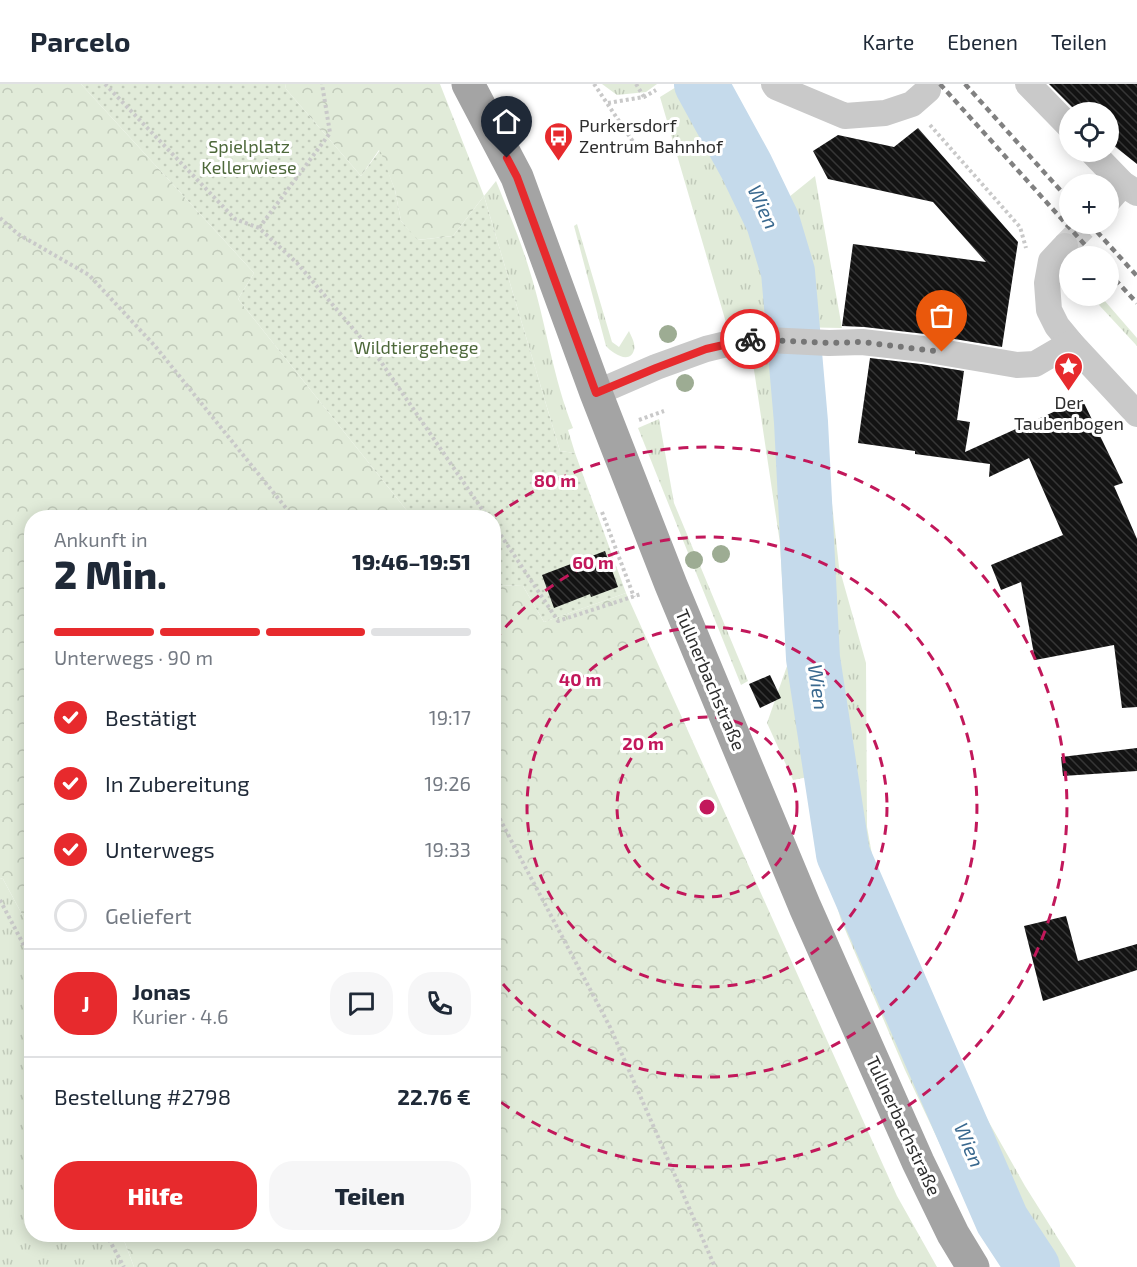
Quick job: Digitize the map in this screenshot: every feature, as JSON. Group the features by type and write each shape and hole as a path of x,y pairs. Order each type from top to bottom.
{"main road":[{"name":"Tullnerbachstraße","path":"468,84 517,177 596,393 671,585 805,907 918,1162 953,1234 973,1267"}],"street":[{"path":"774,84 776,87 845,116 885,113 920,97"},
{"path":"1028,84 1059,116"},
{"path":"1100,162 1123,193"},
{"path":"1059,252 1051,261 1047,283 1049,310 1057,326 1071,343 1137,414"},
{"path":"596,393 706,349 747,339 829,343 862,342 923,349 1017,365 1035,364 1071,343"}],"path":[{"path":"105,84 235,219 260,228 297,263 379,359 483,510"},
{"path":"260,228 330,133 322,84"},
{"path":"594,84 638,149"},
{"path":"636,84 644,97"},
{"path":"608,103 644,97 656,90"},
{"path":"920,97 1020,227 1026,253"},
{"path":"0,218 18,234 89,275 155,346 288,510"},
{"path":"633,423 664,411"},
{"path":"602,512 634,597"},
{"path":"501,536 558,621 671,585"},
{"path":"501,821 610,1027 715,1267"},
{"path":"0,900 24,946"},
{"path":"110,1242 124,1267"}],"green space":[{"path":"0,84 81,84 254,273 238,299 406,510 24,510 24,918 3,879 0,878"},
{"name":"Wildtiergehege","path":"81,84 285,84 286,89 361,176 380,150 395,190 401,221 418,240 453,236 484,196 560,451 575,453 626,593 544,622 523,586 501,585 501,510 406,510 238,299 254,273"},
{"path":"285,84 440,84 484,196 453,236 417,240 401,221 395,190 379,150 361,176 286,89"},
{"path":"602,84 657,84 646,92 617,95"},
{"path":"681,84 725,84 789,197 815,176 842,328 727,326 660,97"},
{"path":"496,181 523,249 536,291 560,390 573,428 568,430 575,453 560,451 484,196"},
{"path":"577,224 612,342 619,347 629,331 634,348 629,357 616,354 606,346 574,226"},
{"path":"1100,306 1109,306 1137,338 1137,346"},
{"path":"751,350 816,358 839,567 866,663 867,827 875,871 934,1025 1025,1186 1076,1267 1002,1267 987,1244 905,1070 841,920 820,848 808,777 793,780 767,723 787,666 780,543"},
{"path":"659,419 674,503 748,681 741,685 638,428"},
{"path":"501,585 523,586 544,622 626,593 897,1196 937,1267 134,1267 125,1242 501,1242"},
{"path":"0,878 3,879 24,918 24,1242 125,1242 134,1267 0,1267"}],"building":[{"path":"1049,84 1137,84 1137,164 1119,150 1119,102 1067,102"},
{"path":"918,128 1018,242 1002,347 925,334 842,326 853,244 986,262 933,202 828,179 813,151 838,135 894,147"},
{"path":"870,358 964,371 957,420 970,422 965,452 1082,399 1123,483 1114,486 1137,539 1137,707 1122,708 1114,645 1035,660 1021,582 1001,590 991,565 1063,535 1029,458 989,477 990,464 915,454 915,451 858,443"},
{"path":"605,551 618,587 591,597 590,594 554,608 542,575"},
{"path":"770,675 781,698 760,708 749,684"},
{"path":"1137,748 1137,771 1063,776 1061,757"},
{"path":"1066,916 1078,961 1137,944 1137,970 1043,1001 1024,926"}],"waterway":[{"name":"Wien","path":"701,84 746,166 773,222 788,272 801,422 813,658 843,854 1002,1220 1033,1267"}],"tunnel":[{"path":"1065,246 1077,234"}],"railway":[{"path":"940,84 1086,246"},
{"path":"965,84 1059,189"},
{"path":"1099,234 1137,276"},
{"path":"1119,284 1137,303"}],"way so far":[{"path":"750,339 829,343 862,342 942,352"}],"place":[{"name":"Purkersdorf Zentrum Bahnhof","path":"558,162"},
{"name":"Der Taubenbogen","path":"1069,392"}],"route":[{"path":"507,158 517,177 596,393 706,349 750,339"}],"park label":[{"name":"Spielplatz Kellerwiese","path":"249,157"}]}
